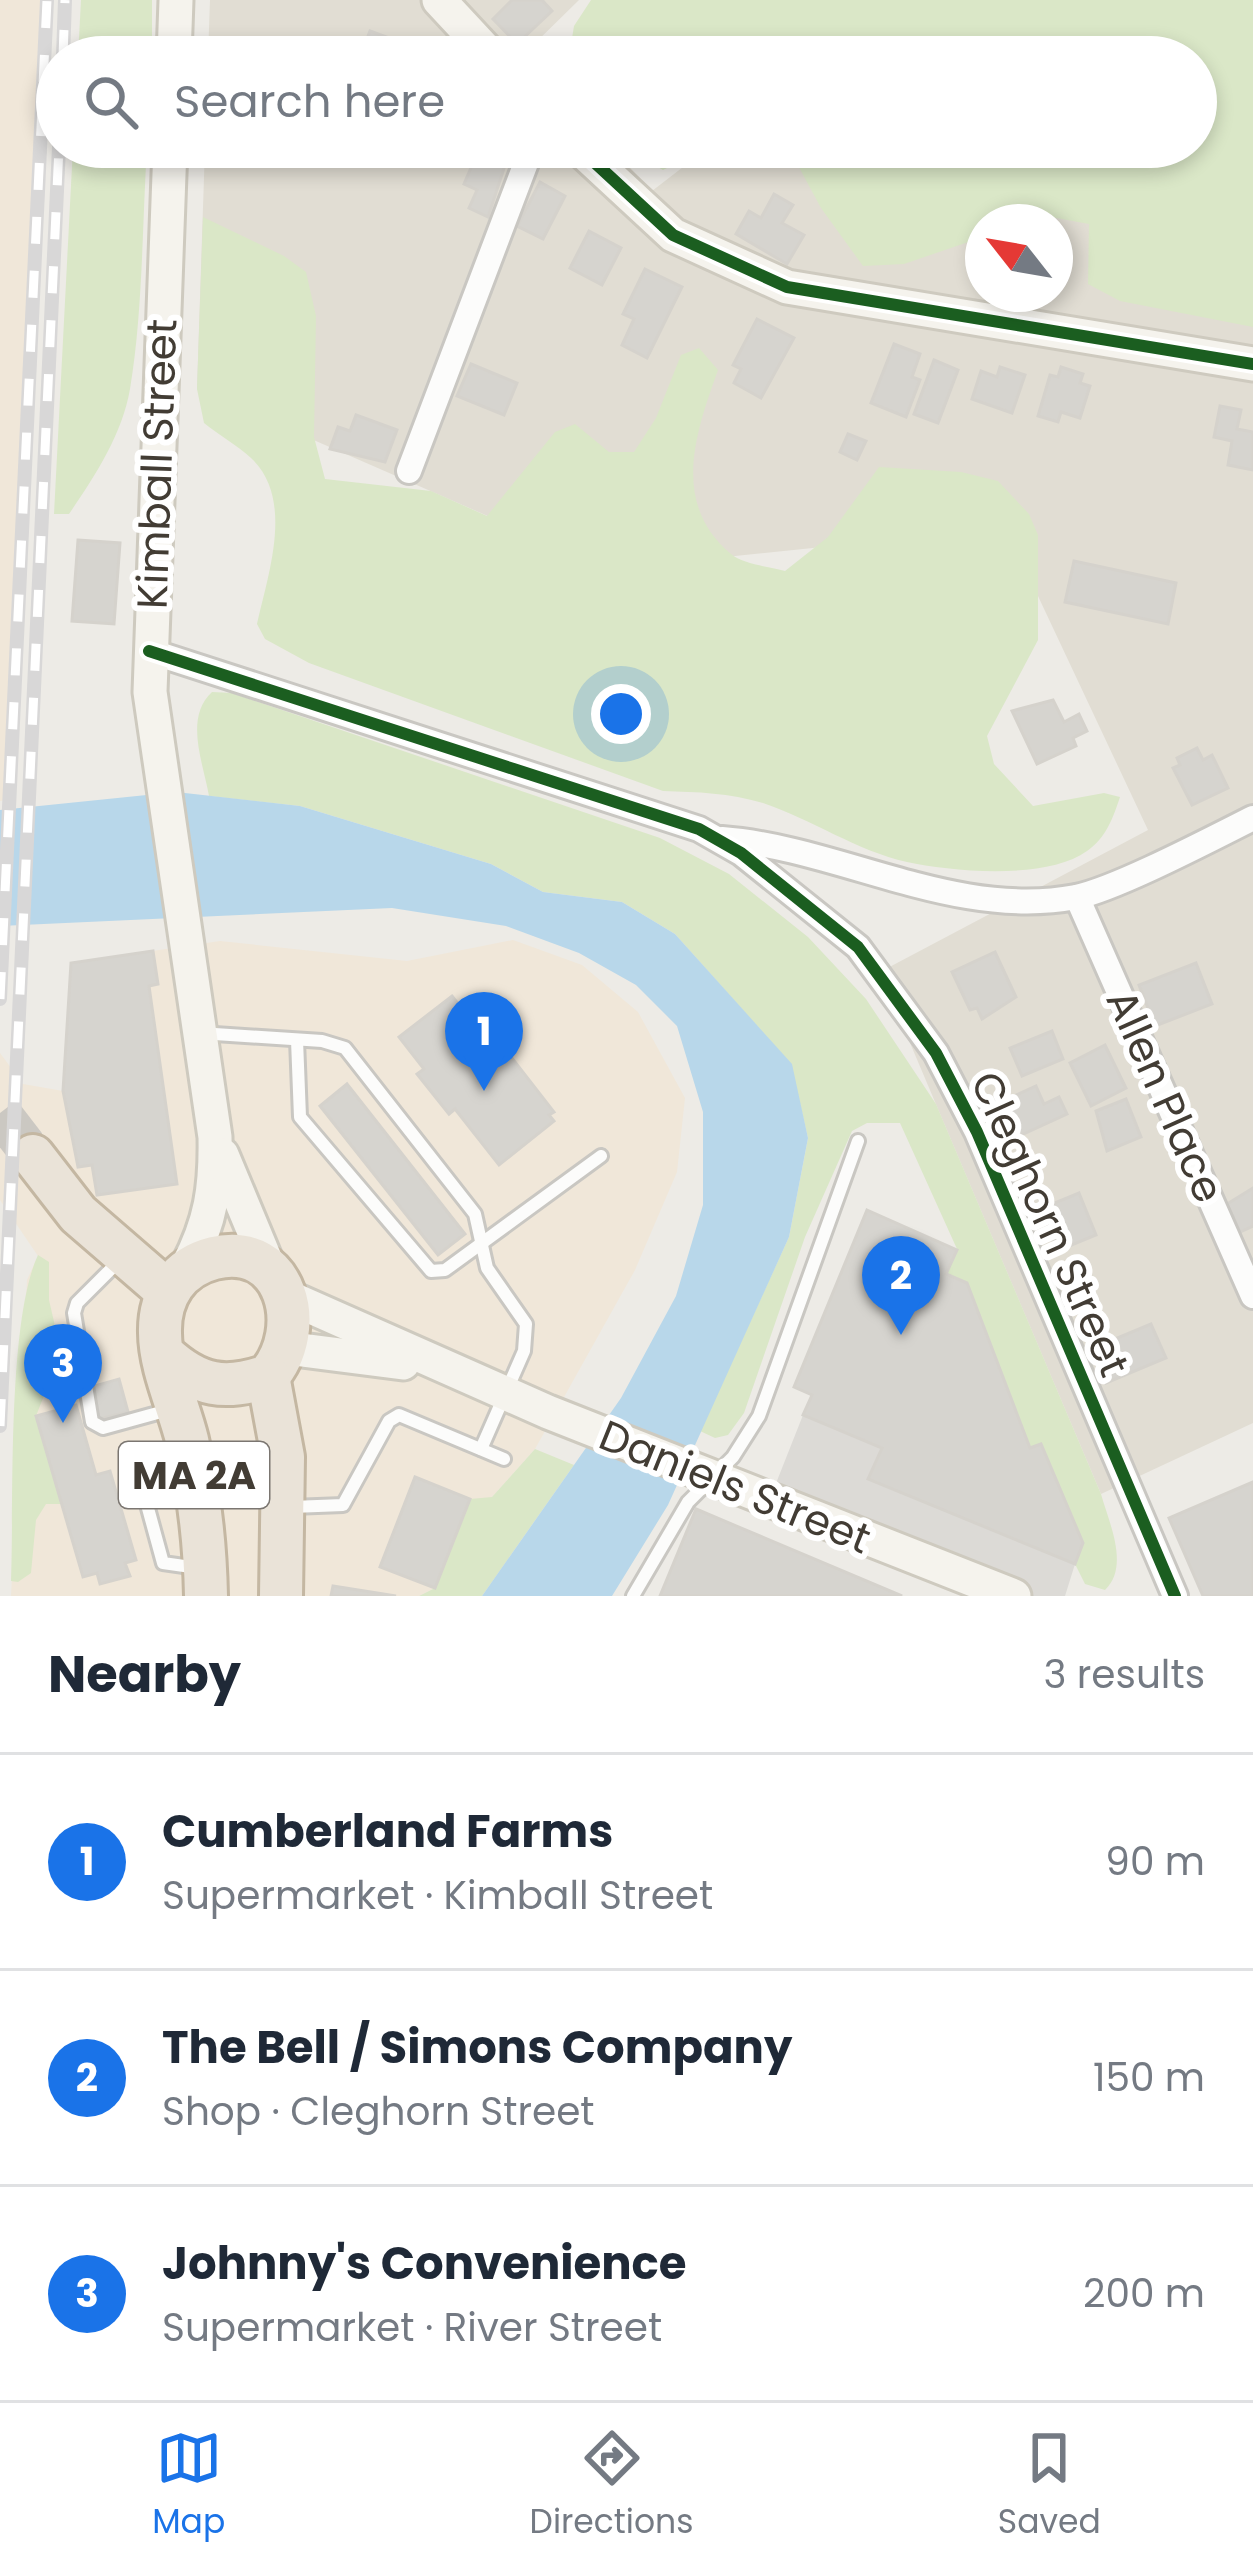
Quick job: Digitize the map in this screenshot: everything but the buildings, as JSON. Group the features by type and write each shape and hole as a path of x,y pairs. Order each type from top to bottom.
{"highway":[{"path":"33,1156 78,1214 124,1256 193,1271 248,1261 279,1286"},
{"name":"MA 2A","path":"193,1271 159,1336 190,1455 206,1582"},
{"name":"MA 2A","path":"279,1286 291,1328 277,1362 284,1507 281,1596"},
{"path":"165,1356 184,1373 210,1384 237,1386 277,1362"}],"main road":[{"path":"175,36 176,0"},
{"path":"439,0 472,36"},
{"name":"Kimball Street","path":"169,168 148,651 162,787 215,1137 214,1202 193,1271"},
{"path":"601,168 673,235 787,287 1253,364"},
{"name":"Kimball Street","path":"215,1137 279,1286"},
{"name":"Daniels Street","path":"279,1286 457,1374 1014,1596"},
{"name":"Daniels Street","path":"277,1362 364,1355 457,1374"}],"street":[{"path":"409,471 524,168"},
{"name":"Cleghorn Street","path":"148,651 655,812 720,839 858,946 936,1053 977,1132 1175,1596"},
{"path":"720,839 797,848 932,889 991,896 1077,897 1253,818"},
{"name":"Allen Place","path":"1077,897 1253,1295"}],"lane":[{"path":"199,1033 334,1043 352,1054 475,1214 487,1268 526,1324 524,1351 481,1449"},
{"path":"297,1040 300,1117 426,1268 445,1270 601,1156"},
{"path":"633,1596 705,1476 759,1416 858,1141"},
{"path":"124,1256 77,1303 74,1313 92,1421 103,1428 178,1407"},
{"path":"284,1507 343,1505 392,1417 504,1459"}],"shaded area":[{"path":"0,0 47,0 45,36 36,36 39,168 9,800 0,801"},
{"path":"210,0 579,0 542,36 209,36"},
{"path":"204,168 631,168 652,191 682,168 868,168 1253,234 1253,1423 1101,1494 880,972 1148,830 1006,528 609,569 197,389"},
{"path":"513,940 582,965 638,1012 685,1098 677,1172 635,1270 535,1449 492,1497 435,1588 419,1596 11,1596 27,1280 38,1256 0,1200 0,1053 23,1084 63,1091 71,963 220,941 407,961"},
{"path":"803,1415 882,1448 869,1479 1075,1564 1065,1596 1014,1596 769,1501"}],"green space":[{"path":"81,0 152,0 152,36 79,36"},
{"path":"591,0 1253,0 1253,327 1120,301 1088,284 1089,224 1073,221 1073,204 965,204 965,243 904,264 863,266 821,208 799,168 1217,168 1217,36 572,36"},
{"path":"72,168 146,168 134,359 121,423 69,514 54,514"},
{"path":"203,217 284,256 306,272 316,316 314,437 325,479 431,491 487,516 555,432 575,424 609,452 634,452 656,418 681,355 699,348 718,370 696,442 694,490 712,534 742,560 785,571 828,537 879,467 961,472 998,481 1029,514 1038,535 1038,640 987,736 994,764 1033,806 1104,793 1120,797 1104,834 1070,860 1025,870 974,871 907,862 763,803 663,791 309,663 265,639 257,624 275,538 272,494 251,458 204,423 197,389"},
{"path":"212,692 232,693 660,838 729,874 808,937 866,999 936,1104 1101,1494 1117,1557 1105,1590 1085,1584 1075,1564 1083,1543 1041,1444 1030,1448 967,1283 946,1274 957,1249 900,1123 867,1123 852,1131 805,1237 744,1413 728,1435 715,1438 700,1431 789,1237 808,1138 791,1064 675,934 622,902 543,892 491,864 300,806 209,796 197,727"},
{"path":"38,1255 49,1262 49,1300 61,1352 36,1416 62,1504 46,1504 36,1520 31,1573 18,1582 11,1581 17,1366 28,1285"},
{"path":"535,1449 574,1465 482,1596 419,1596 435,1588 470,1499 492,1497"}],"water":[{"path":"176,792 300,806 491,864 543,892 622,902 675,934 792,1064 808,1138 789,1237 668,1505 612,1596 482,1596 621,1398 676,1296 703,1205 703,1112 677,1026 636,985 579,953 506,926 392,908 0,926 0,810"}],"tunnel":[{"path":"0,1113 33,1156"}],"railway":[{"path":"45,36 47,0"},
{"path":"64,36 65,0"},
{"path":"0,999 39,168"},
{"path":"0,1426 58,168"}],"cycle path":[{"path":"601,168 673,235 787,287 1253,364"},
{"path":"149,651 699,829 741,853 858,947 936,1053 977,1132 1175,1596"}],"place":[{"name":"Cumberland Farms","path":"484,1091"},
{"name":"The Bell / Simons Company","path":"901,1335"},
{"name":"Johnny's Convenience","path":"63,1423"}]}
